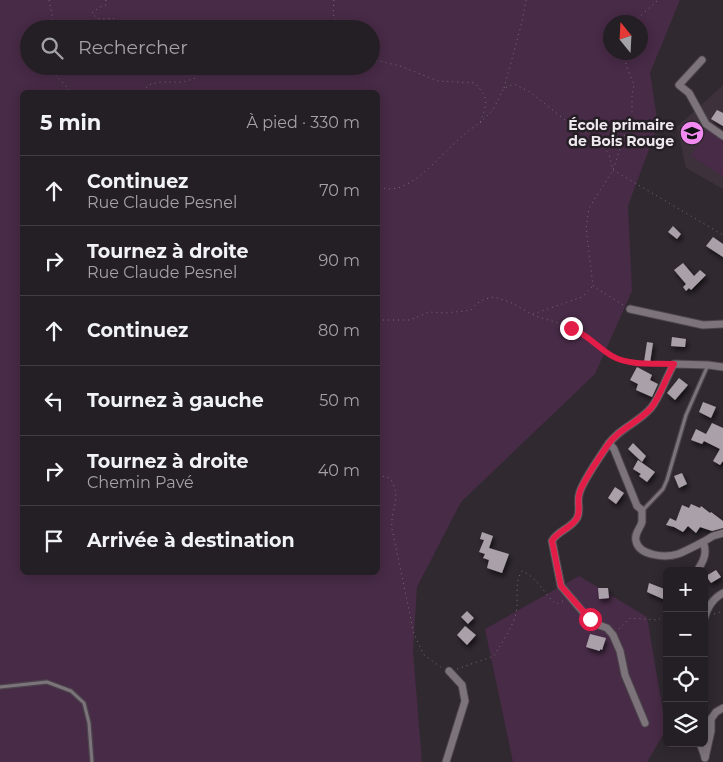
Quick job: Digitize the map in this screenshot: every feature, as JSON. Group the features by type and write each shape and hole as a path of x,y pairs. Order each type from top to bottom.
{"street":[{"path":"702,60 679,85 689,93 706,124 723,136"},
{"path":"630,309 703,325 723,324"},
{"path":"645,723 625,675 620,651 613,635 607,628 596,624 590,619 561,586 552,541 554,536 578,517 579,495 583,485 609,443 652,407 674,364 723,367"},
{"path":"609,443 614,449 637,506 642,510 642,522 636,534 638,547 665,556 676,555 713,536 723,534"},
{"path":"699,567 706,554 703,542"},
{"path":"706,612 713,599 723,593"},
{"path":"446,762 465,701 462,685 450,671"},
{"path":"704,760 711,731 711,719 716,712 723,708"},
{"path":"701,747 704,760"}],"lane":[{"path":"642,510 668,480 686,414 708,365"},
{"path":"0,687 46,682 71,691 84,703 89,723 92,762"}],"path":[{"path":"49,0 53,20"},
{"path":"106,0 106,5 92,13 95,18 102,20 113,18 116,20"},
{"path":"334,0 333,13 335,20"},
{"path":"380,188 387,190 400,188 421,174 465,131 480,123 493,110 504,88 526,0"},
{"path":"640,15 658,0"},
{"path":"593,286 586,228 589,208 613,170 632,114 634,85 625,60"},
{"path":"380,62 400,66 438,81 475,83 485,94 486,107 480,123"},
{"path":"56,75 69,90"},
{"path":"145,90 148,85 182,82 196,78 194,75"},
{"path":"504,88 514,84 530,92 570,123 597,138 609,154 613,170 723,235"},
{"path":"593,286 630,309"},
{"path":"532,314 582,297 593,286"},
{"path":"380,320 410,320 429,312 444,313 470,310 485,299 494,297 532,314 582,332 614,358 630,362 674,364"},
{"path":"380,476 390,478 397,494 392,530 413,626 424,655 438,667 450,671 494,656 516,616 519,575 522,571 533,577 556,604 563,601"},
{"path":"613,635 630,618 658,620 663,616"}],"shaded area":[{"path":"0,0 680,0 650,73 658,125 628,206 632,291 595,374 461,502 417,587 413,651 422,762 0,762"},
{"name":"École primaire de Bois Rouge","path":"723,85 723,137 691,156 723,177 723,189 686,168 677,127"},
{"path":"709,128 723,137 723,177 691,156"},
{"path":"579,576 647,617 663,712 663,735 647,762 513,762 485,629"}],"building":[{"path":"717,110 723,113 723,126 711,119"},
{"path":"673,226 681,234 677,239 668,232"},
{"path":"713,237 723,244 723,257 706,246"},
{"path":"683,263 694,276 700,270 706,275 691,290 689,288 686,291 683,287 686,284 674,270"},
{"path":"672,337 686,339 685,347 671,346"},
{"path":"647,342 653,343 650,363 644,362"},
{"path":"637,367 652,375 650,380 658,384 652,397 636,390 638,384 630,380"},
{"path":"679,378 688,385 675,400 667,393"},
{"path":"703,402 716,407 711,418 699,412"},
{"path":"712,423 723,428 723,461 720,465 713,461 720,449 704,441 702,444 691,440 696,429 706,434"},
{"path":"633,443 646,456 642,462 628,449"},
{"path":"638,460 655,472 647,482 639,476 641,474 633,469"},
{"path":"682,473 687,484 679,488 674,476"},
{"path":"615,487 624,493 616,504 608,498"},
{"path":"691,504 700,508 701,506 723,521 723,528 712,531 700,527 696,533 688,526 683,532 666,525 670,518 676,521 682,505 689,508"},
{"path":"482,532 493,536 489,548 509,554 502,573 487,568 489,560 483,558 485,554 479,552 484,540 480,539"},
{"path":"716,570 721,577 711,583 708,575"},
{"path":"649,583 663,588 663,599 647,592"},
{"path":"598,588 608,588 609,598 599,599"},
{"path":"467,611 474,618 468,624 461,617"},
{"path":"465,626 476,635 467,645 457,635"},
{"path":"590,634 606,638 602,650 586,647"}],"place":[{"name":"École primaire de Bois Rouge","path":"692,133"}],"route":[{"path":"571,328 582,332 614,358 630,362 674,364 652,407 609,443 583,485 579,495 578,517 554,536 552,541 561,586 590,619"}]}
